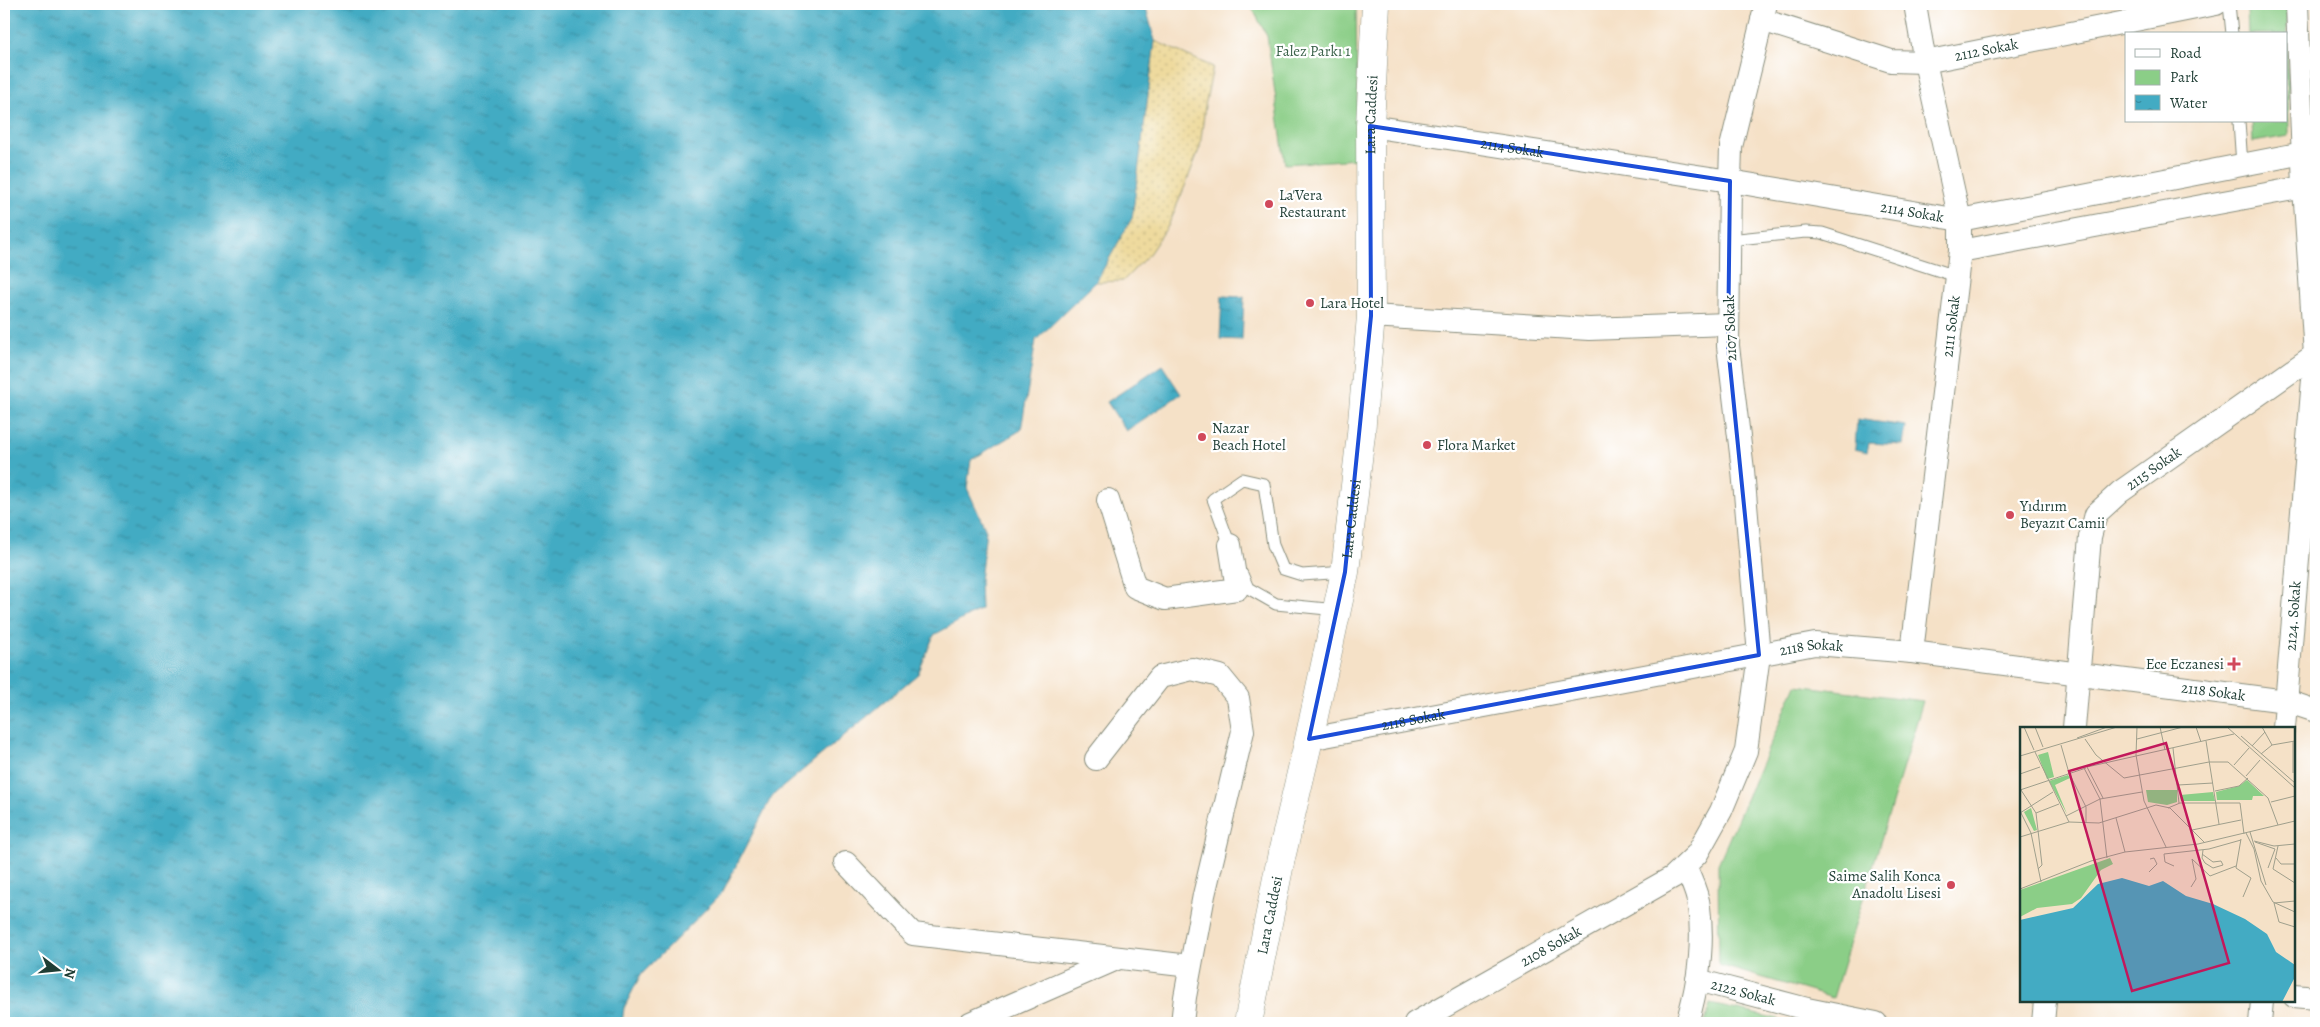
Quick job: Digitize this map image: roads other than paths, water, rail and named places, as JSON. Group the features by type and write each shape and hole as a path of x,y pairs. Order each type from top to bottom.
{"street":[{"name":"Lara Caddesi","path":"1248,1023 1281,858 1310,739 1345,572 1361,434 1371,316 1370,126 1376,4"},
{"name":"2111 Sokak","path":"1912,652 1960,251 1960,220 1925,62 1915,4"},
{"name":"2112 Sokak","path":"1764,12 1891,61 1925,62 2216,4"},
{"path":"2297,4 2303,153"},
{"name":"2107 Sokak","path":"1759,655 1742,470 1728,346 1728,324 1731,147 1764,12"},
{"name":"2114 Sokak","path":"1370,126 1730,181 1960,220 2303,153"},
{"name":"2124. Sokak","path":"2284,727 2316,354 2303,153"},
{"path":"1960,251 2304,187"},
{"path":"1371,316 1589,329 1728,324"},
{"name":"2115 Sokak","path":"2074,727 2090,537 2096,514 2128,486 2316,354"},
{"path":"1108,500 1135,587 1165,599 1237,589 1230,545"},
{"name":"2118 Sokak","path":"1310,739 1815,644 1912,652 2286,701 2316,711"},
{"name":"2108 Sokak","path":"1415,1023 1673,877 1697,854 1721,811 1746,751 1759,655"},
{"path":"1096,759 1160,677 1192,669 1220,676 1238,698 1243,730 1204,894 1190,966 1182,1023"},
{"path":"846,863 913,934 1190,966"},
{"path":"1685,866 1700,905 1700,945 1697,980 1687,1023"},
{"path":"970,1023 1120,958"},
{"name":"2122 Sokak","path":"1697,980 1807,1009 1876,1023"},
{"path":"2295,996 2316,998"},
{"path":"2043,1023 2046,1002"},
{"path":"2260,1023 2262,1002"}],"lane":[{"path":"2229,4 2232,32"},
{"path":"2239,122 2242,165"},
{"path":"1729,240 1806,232 1822,233 1956,276"},
{"path":"1338,610 1276,604 1248,588 1213,499 1242,479 1264,484 1272,544 1283,569 1302,575 1345,572"}],"water":[{"path":"4,4 1145,4 1155,41 1132,218 1096,282 1036,340 1021,430 971,460 967,488 986,530 980,581 981,609 934,635 918,674 772,796 722,893 640,976 624,1008 622,1023 4,1023"},
{"path":"1222,296 1244,297 1242,340 1220,339"},
{"path":"1162,365 1181,394 1126,431 1107,402"},
{"path":"1857,419 1906,426 1903,445 1869,443 1867,452 1855,449"}],"place":[{"name":"La'Vera Restaurant","path":"1269,204"},
{"name":"Lara Hotel","path":"1310,303"},
{"name":"Nazar Beach Hotel","path":"1202,437"},
{"name":"Flora Market","path":"1427,445"},
{"name":"Yıdırım Beyazıt Camii","path":"2010,515"},
{"name":"Ece Eczanesi","path":"2234,664"},
{"name":"Saime Salih Konca Anadolu Lisesi","path":"1951,885"}],"park label":[{"name":"Falez Parkı 1","path":"1313,51"}]}
